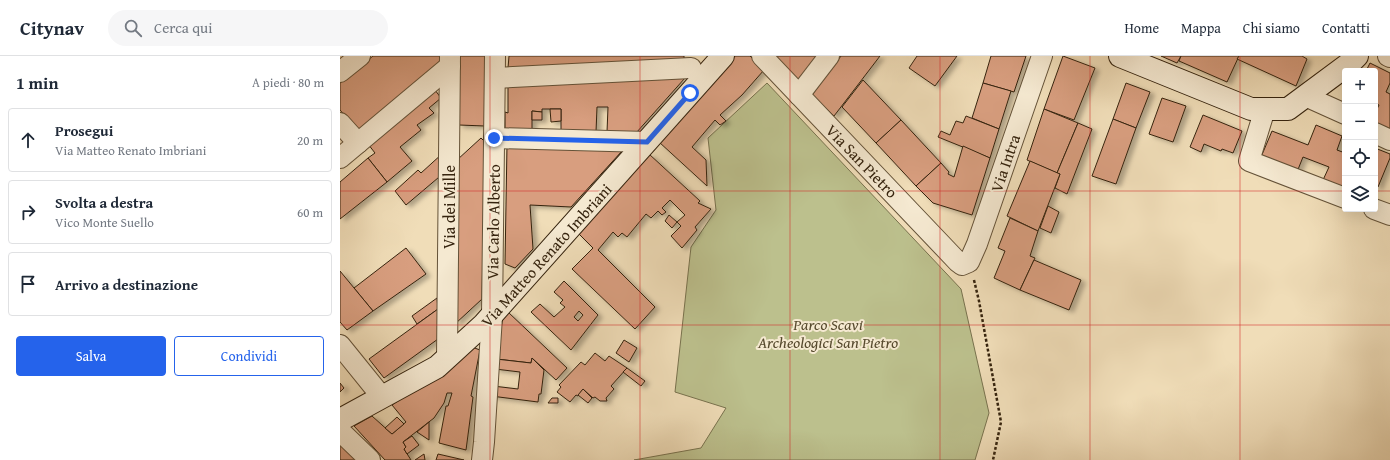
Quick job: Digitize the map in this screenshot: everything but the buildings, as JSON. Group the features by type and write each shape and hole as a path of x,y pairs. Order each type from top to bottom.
{"street":[{"path":"340,72 360,56"},
{"name":"Via Carlo Alberto","path":"482,460 492,316 495,56"},
{"name":"Via Matteo Renato Imbriani","path":"340,420 437,367 492,316 723,56"},
{"name":"Via San Pietro","path":"762,56 953,257 966,263"},
{"path":"799,95 829,56"},
{"name":"Via Intra","path":"966,263 1042,56"},
{"path":"1120,56 1251,109 1288,109 1350,58"},
{"path":"340,158 450,61"},
{"name":"Via dei Mille","path":"447,358 450,61"},
{"path":"495,78 691,62 690,93"},
{"path":"1305,96 1342,113"},
{"path":"1265,109 1249,161 1342,197"},
{"path":"340,123 358,143"},
{"path":"1378,134 1390,140"},
{"path":"494,138 647,142"},
{"path":"1378,210 1390,215"},
{"path":"340,345 382,397"},
{"path":"340,431 370,460"}],"path":[{"path":"966,263 979,301 1001,422 993,460"}],"green space":[{"name":"Parco Scavi Archeologici San Pietro","path":"767,83 961,289 989,413 975,460 634,460 701,448 726,408 675,392 691,247 716,210 708,138"}],"route":[{"path":"494,138 647,142 690,93"}]}
